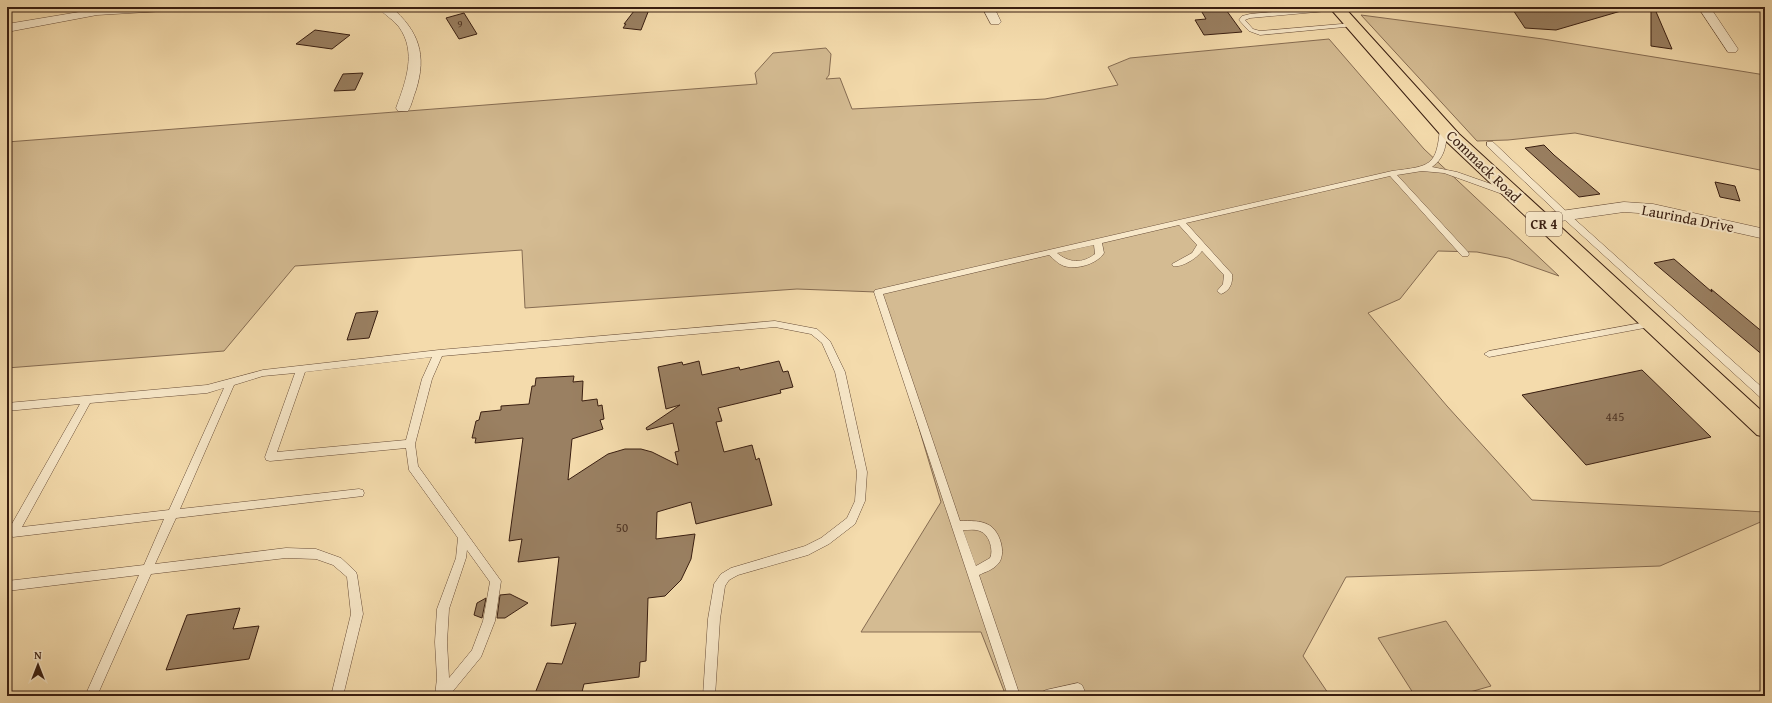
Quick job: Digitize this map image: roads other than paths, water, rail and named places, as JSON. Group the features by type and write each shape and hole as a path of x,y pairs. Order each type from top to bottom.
{"main road":[{"name":"Commack Road","path":"1337,8 1444,128 1765,428"}],"street":[{"path":"7,28 97,12 181,7"},
{"path":"263,7 332,7"},
{"path":"384,7 404,27 414,49 416,64 413,82 403,108"},
{"path":"988,7 995,22"},
{"path":"1704,7 1732,49"},
{"name":"Laurinda Drive","path":"1540,219 1624,207 1653,209 1765,234"}],"lane":[{"path":"1337,8 1250,16 1244,17 1242,20 1251,30 1260,33 1353,25"},
{"path":"1423,169 1434,164 1439,157 1444,128"},
{"path":"1490,144 1765,396"},
{"path":"1014,696 878,292 1392,173 1423,169 1453,174 1514,195"},
{"path":"1392,173 1465,254"},
{"path":"1180,221 1228,274 1229,281 1227,286 1221,291"},
{"path":"1050,252 1062,262 1077,264 1095,259 1099,256 1100,251 1097,241"},
{"path":"1176,264 1194,256 1199,251 1201,245"},
{"path":"7,407 207,389 263,373 439,353 776,324 814,331 826,341 840,372 862,472 860,501 851,521 825,541 808,550 735,571 725,577 720,584 714,619 709,696"},
{"path":"1489,354 1652,324"},
{"path":"439,353 427,379 410,444 413,467 496,581 489,621 477,653 441,696"},
{"path":"301,369 270,457 410,444"},
{"path":"91,696 231,382"},
{"path":"87,400 13,532 359,493"},
{"path":"957,526 984,528 991,533 998,550 997,558 992,564 973,572"},
{"path":"441,696 443,678 441,642 443,609 461,558 464,536"},
{"path":"7,586 286,553 316,554 338,561 352,575 357,614 337,696"},
{"path":"1046,696 1078,689 1081,696"}]}
